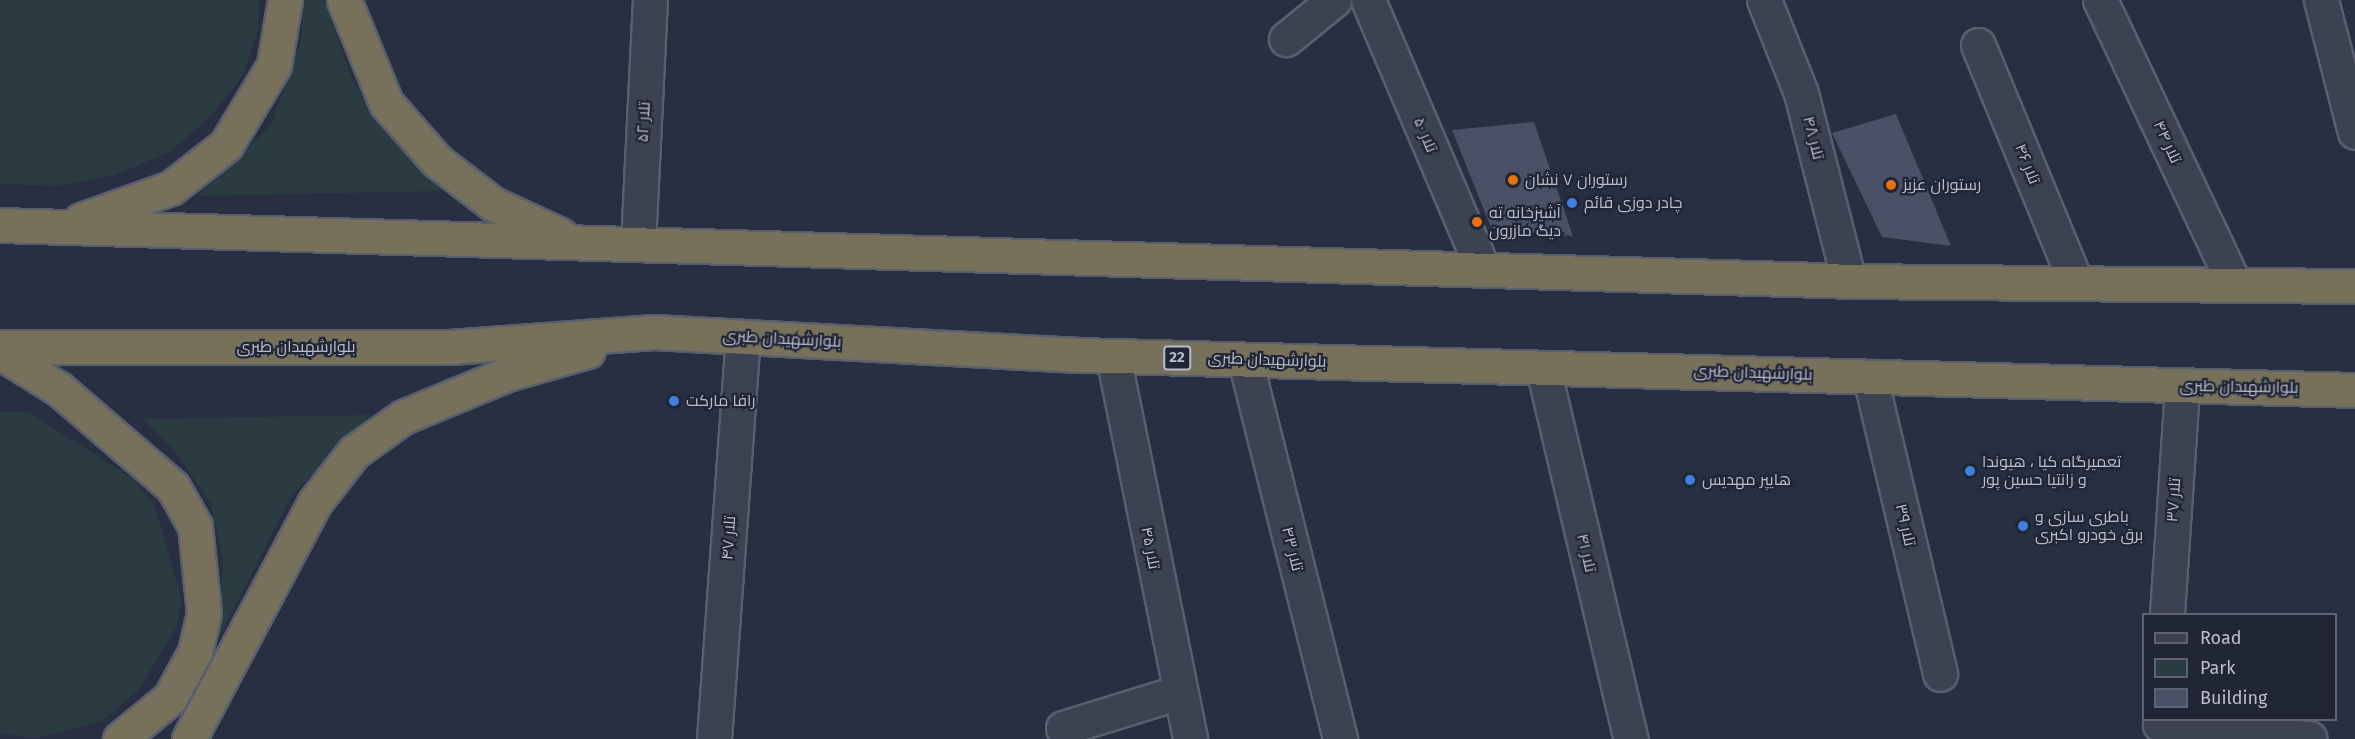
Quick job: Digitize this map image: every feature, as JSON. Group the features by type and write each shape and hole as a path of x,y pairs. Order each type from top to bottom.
{"highway":[{"path":"62,227 171,188 226,145 274,65 285,0"},
{"path":"344,0 386,103 437,161 493,204 576,242"},
{"path":"0,225 1849,281 2355,286"},
{"path":"189,739 315,502 377,430 510,374 653,332"},
{"name":"بلوارشهیدان طبری","path":"0,347 450,347 653,332 1113,356 2355,390"},
{"path":"0,352 59,389 173,487 195,525 204,613 195,652 170,698 120,739"}],"street":[{"name":"تلار ۵۲","path":"638,244 650,0"},
{"path":"1286,39 1334,0"},
{"name":"تلار ۵۰","path":"1368,0 1483,269"},
{"name":"تلار ۴۸","path":"1764,0 1801,93 1849,281"},
{"name":"تلار ۴۴","path":"2100,0 2234,284"},
{"path":"2321,0 2355,132"},
{"name":"تلار ۴۶","path":"1978,45 2076,283"},
{"name":"تلار ۴۷","path":"714,739 743,337"},
{"name":"تلار ۴۵","path":"1113,356 1190,739"},
{"name":"تلار ۴۳","path":"1245,360 1340,739"},
{"name":"تلار ۴۱","path":"1543,368 1631,739"},
{"name":"تلار ۳۹","path":"1870,377 1940,674"},
{"name":"تلار ۳۷","path":"2167,613 2182,386"},
{"path":"1063,728 1179,692"},
{"path":"2160,722 2309,738"}],"green space":[{"path":"0,0 259,0 258,29 243,75 212,115 170,152 112,176 56,186 0,184"},
{"path":"304,0 324,0 352,79 383,130 442,191 198,196 271,125 301,41"},
{"path":"0,412 28,412 132,478 155,507 182,600 176,628 138,691 102,721 38,738 0,734"},
{"path":"371,415 292,495 219,637 223,562 211,504 175,451 143,419"}],"building":[{"name":"رستوران عزیز","path":"1896,114 1951,246 1882,237 1832,133"},
{"name":"رستوران ۷ نشان","path":"1534,122 1573,236 1492,230 1452,130"}],"place":[{"name":"رستوران ۷ نشان","path":"1513,180"},
{"name":"رستوران عزیز","path":"1891,185"},
{"name":"چادر دوزی قائم","path":"1572,203"},
{"name":"آشپزخانه ته دیگ مازرون","path":"1477,222"},
{"name":"رافا مارکت","path":"674,401"},
{"name":"تعمیرگاه کیا ، هیوندا و زانتیا حسین پور","path":"1970,471"},
{"name":"هایپر مهدیس","path":"1690,480"},
{"name":"باطری سازی و برق خودرو اکبری","path":"2023,526"}]}
